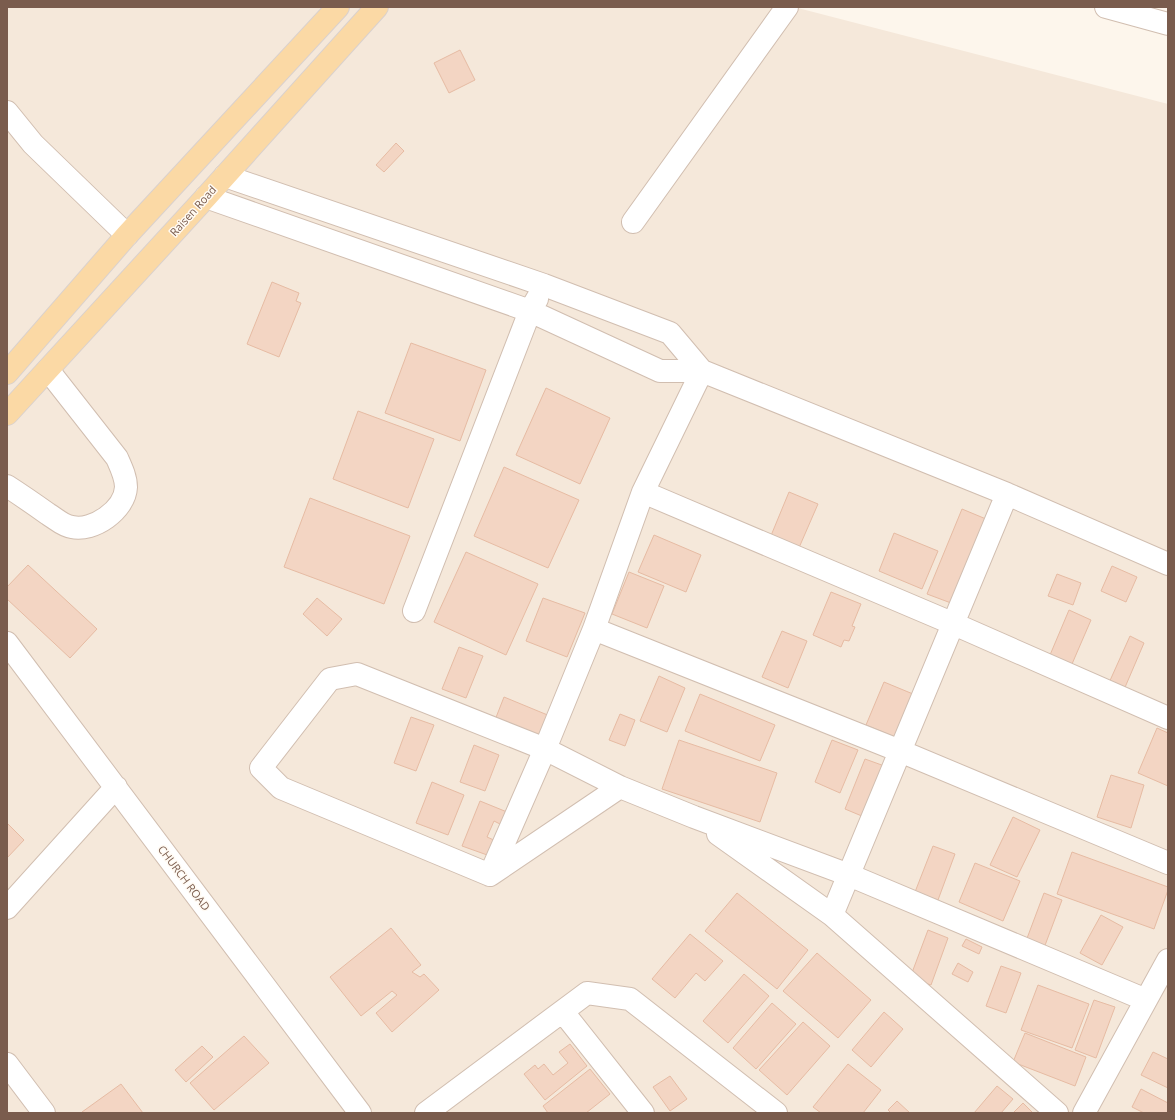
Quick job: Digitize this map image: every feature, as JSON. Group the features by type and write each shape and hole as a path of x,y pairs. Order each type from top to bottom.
{"main road":[{"path":"7,374 127,235 338,7"},
{"name":"Raisen Road","path":"7,414 206,197 377,7"},
{"path":"40,335 54,363"}],"street":[{"path":"633,222 787,7"},
{"path":"1106,7 1136,11 1168,24"},
{"path":"7,112 33,144 127,235"},
{"path":"225,176 544,285 670,333 702,371"},
{"path":"206,197 530,311 660,371 702,371 1007,494 1168,564"},
{"path":"414,611 530,311 544,285"},
{"path":"7,486 59,521 71,527 91,526 100,522 110,514 124,497 126,488 125,480 122,468 117,458 54,363"},
{"path":"490,875 545,749 594,629 643,492 702,371"},
{"path":"643,492 954,624 1168,718"},
{"path":"832,915 1007,494"},
{"path":"594,629 900,751 1168,863"},
{"name":"CHURCH ROAD","path":"7,643 360,1113"},
{"path":"490,875 281,788 261,768 330,679 357,674 545,749 620,787 694,817 849,875 1146,1000"},
{"path":"7,908 116,787"},
{"path":"490,875 620,787"},
{"path":"694,817 832,915 1057,1113"},
{"path":"1084,1113 1168,960"},
{"path":"426,1113 587,993 630,999 776,1113"},
{"path":"563,1012 643,1113"},
{"path":"7,1064 44,1113"}],"shaded area":[{"path":"7,7 794,7 1168,104 1168,1113 7,1113"}],"building":[{"path":"460,50 475,80 449,93 434,63"},
{"path":"396,143 404,151 384,172 376,165"},
{"path":"272,282 299,293 296,301 301,303 279,357 247,344"},
{"path":"411,343 486,370 460,441 385,413"},
{"path":"546,388 610,418 580,484 516,455"},
{"path":"358,411 434,439 408,508 333,479"},
{"path":"504,467 579,500 548,568 474,536"},
{"path":"789,492 818,504 798,550 770,538"},
{"path":"310,498 410,536 384,604 284,567"},
{"path":"962,509 986,519 951,603 927,594"},
{"path":"894,533 938,551 922,589 879,571"},
{"path":"654,535 701,555 686,592 638,572"},
{"path":"466,552 538,584 506,655 434,622"},
{"path":"28,565 97,629 70,658 7,599 7,587"},
{"path":"1112,566 1137,577 1126,602 1101,591"},
{"path":"629,572 664,586 647,628 612,614"},
{"path":"1057,574 1081,583 1073,605 1048,596"},
{"path":"831,592 861,604 852,626 855,627 849,641 844,640 841,647 813,635"},
{"path":"317,598 342,619 327,636 303,614"},
{"path":"543,598 585,613 567,657 526,641"},
{"path":"1069,610 1091,620 1072,664 1050,655"},
{"path":"782,631 807,641 788,688 762,677"},
{"path":"1130,636 1144,643 1123,692 1108,685"},
{"path":"459,647 483,656 466,698 442,689"},
{"path":"659,676 685,688 667,732 640,721"},
{"path":"884,682 913,694 895,737 866,725"},
{"path":"700,694 775,725 760,761 685,731"},
{"path":"504,697 550,716 541,738 495,720"},
{"path":"620,714 635,720 625,746 609,740"},
{"path":"411,717 434,725 416,771 394,763"},
{"path":"1157,728 1168,733 1168,786 1138,773"},
{"path":"679,740 777,773 760,822 662,789"},
{"path":"832,740 858,750 840,793 815,782"},
{"path":"474,745 499,755 485,791 460,782"},
{"path":"865,759 890,768 869,819 845,809"},
{"path":"1111,775 1144,785 1131,828 1097,817"},
{"path":"432,782 464,795 448,835 416,823"},
{"path":"480,801 507,812 502,825 494,821 487,837 496,841 490,856 462,846"},
{"path":"1013,817 1040,830 1017,877 990,865"},
{"path":"7,823 24,840 7,858"},
{"path":"933,846 955,854 938,900 915,892"},
{"path":"1072,852 1168,887 1154,929 1057,894"},
{"path":"975,863 1020,881 1003,921 959,902"},
{"path":"737,893 808,950 777,989 705,931"},
{"path":"1044,893 1062,900 1044,948 1026,941"},
{"path":"1101,915 1123,927 1102,965 1080,953"},
{"path":"391,928 421,965 412,972 420,977 424,974 439,990 392,1032 376,1013 397,995 392,991 361,1016 330,977"},
{"path":"928,930 948,938 931,985 910,978"},
{"path":"690,934 723,961 705,981 696,973 675,998 652,979"},
{"path":"966,939 982,947 979,954 962,946"},
{"path":"817,953 871,1000 838,1038 783,991"},
{"path":"958,963 973,972 968,982 952,974"},
{"path":"1001,966 1021,973 1006,1013 986,1006"},
{"path":"744,974 769,996 728,1043 703,1021"},
{"path":"1038,985 1089,1004 1072,1048 1021,1030"},
{"path":"1094,1000 1115,1007 1096,1058 1075,1050"},
{"path":"772,1003 796,1024 756,1069 733,1048"},
{"path":"884,1012 903,1029 871,1067 852,1050"},
{"path":"803,1022 830,1046 787,1095 759,1070"},
{"path":"1025,1033 1086,1057 1075,1086 1013,1062"},
{"path":"244,1036 269,1063 214,1110 190,1083"},
{"path":"570,1044 587,1066 545,1100 524,1074 535,1065 538,1069 544,1064 553,1075 568,1063 559,1052"},
{"path":"202,1046 213,1057 186,1082 175,1070"},
{"path":"1153,1052 1168,1059 1168,1088 1141,1075"},
{"path":"848,1064 881,1090 863,1113 821,1113 813,1107"},
{"path":"590,1069 610,1094 586,1113 548,1113 543,1106"},
{"path":"670,1076 687,1099 670,1111 653,1087"},
{"path":"121,1084 143,1113 82,1112"},
{"path":"997,1086 1013,1099 1001,1113 974,1113"},
{"path":"1141,1089 1168,1103 1168,1113 1144,1113 1132,1107"},
{"path":"897,1101 910,1113 891,1113 888,1110"},
{"path":"1023,1103 1033,1113 1013,1113"}]}
